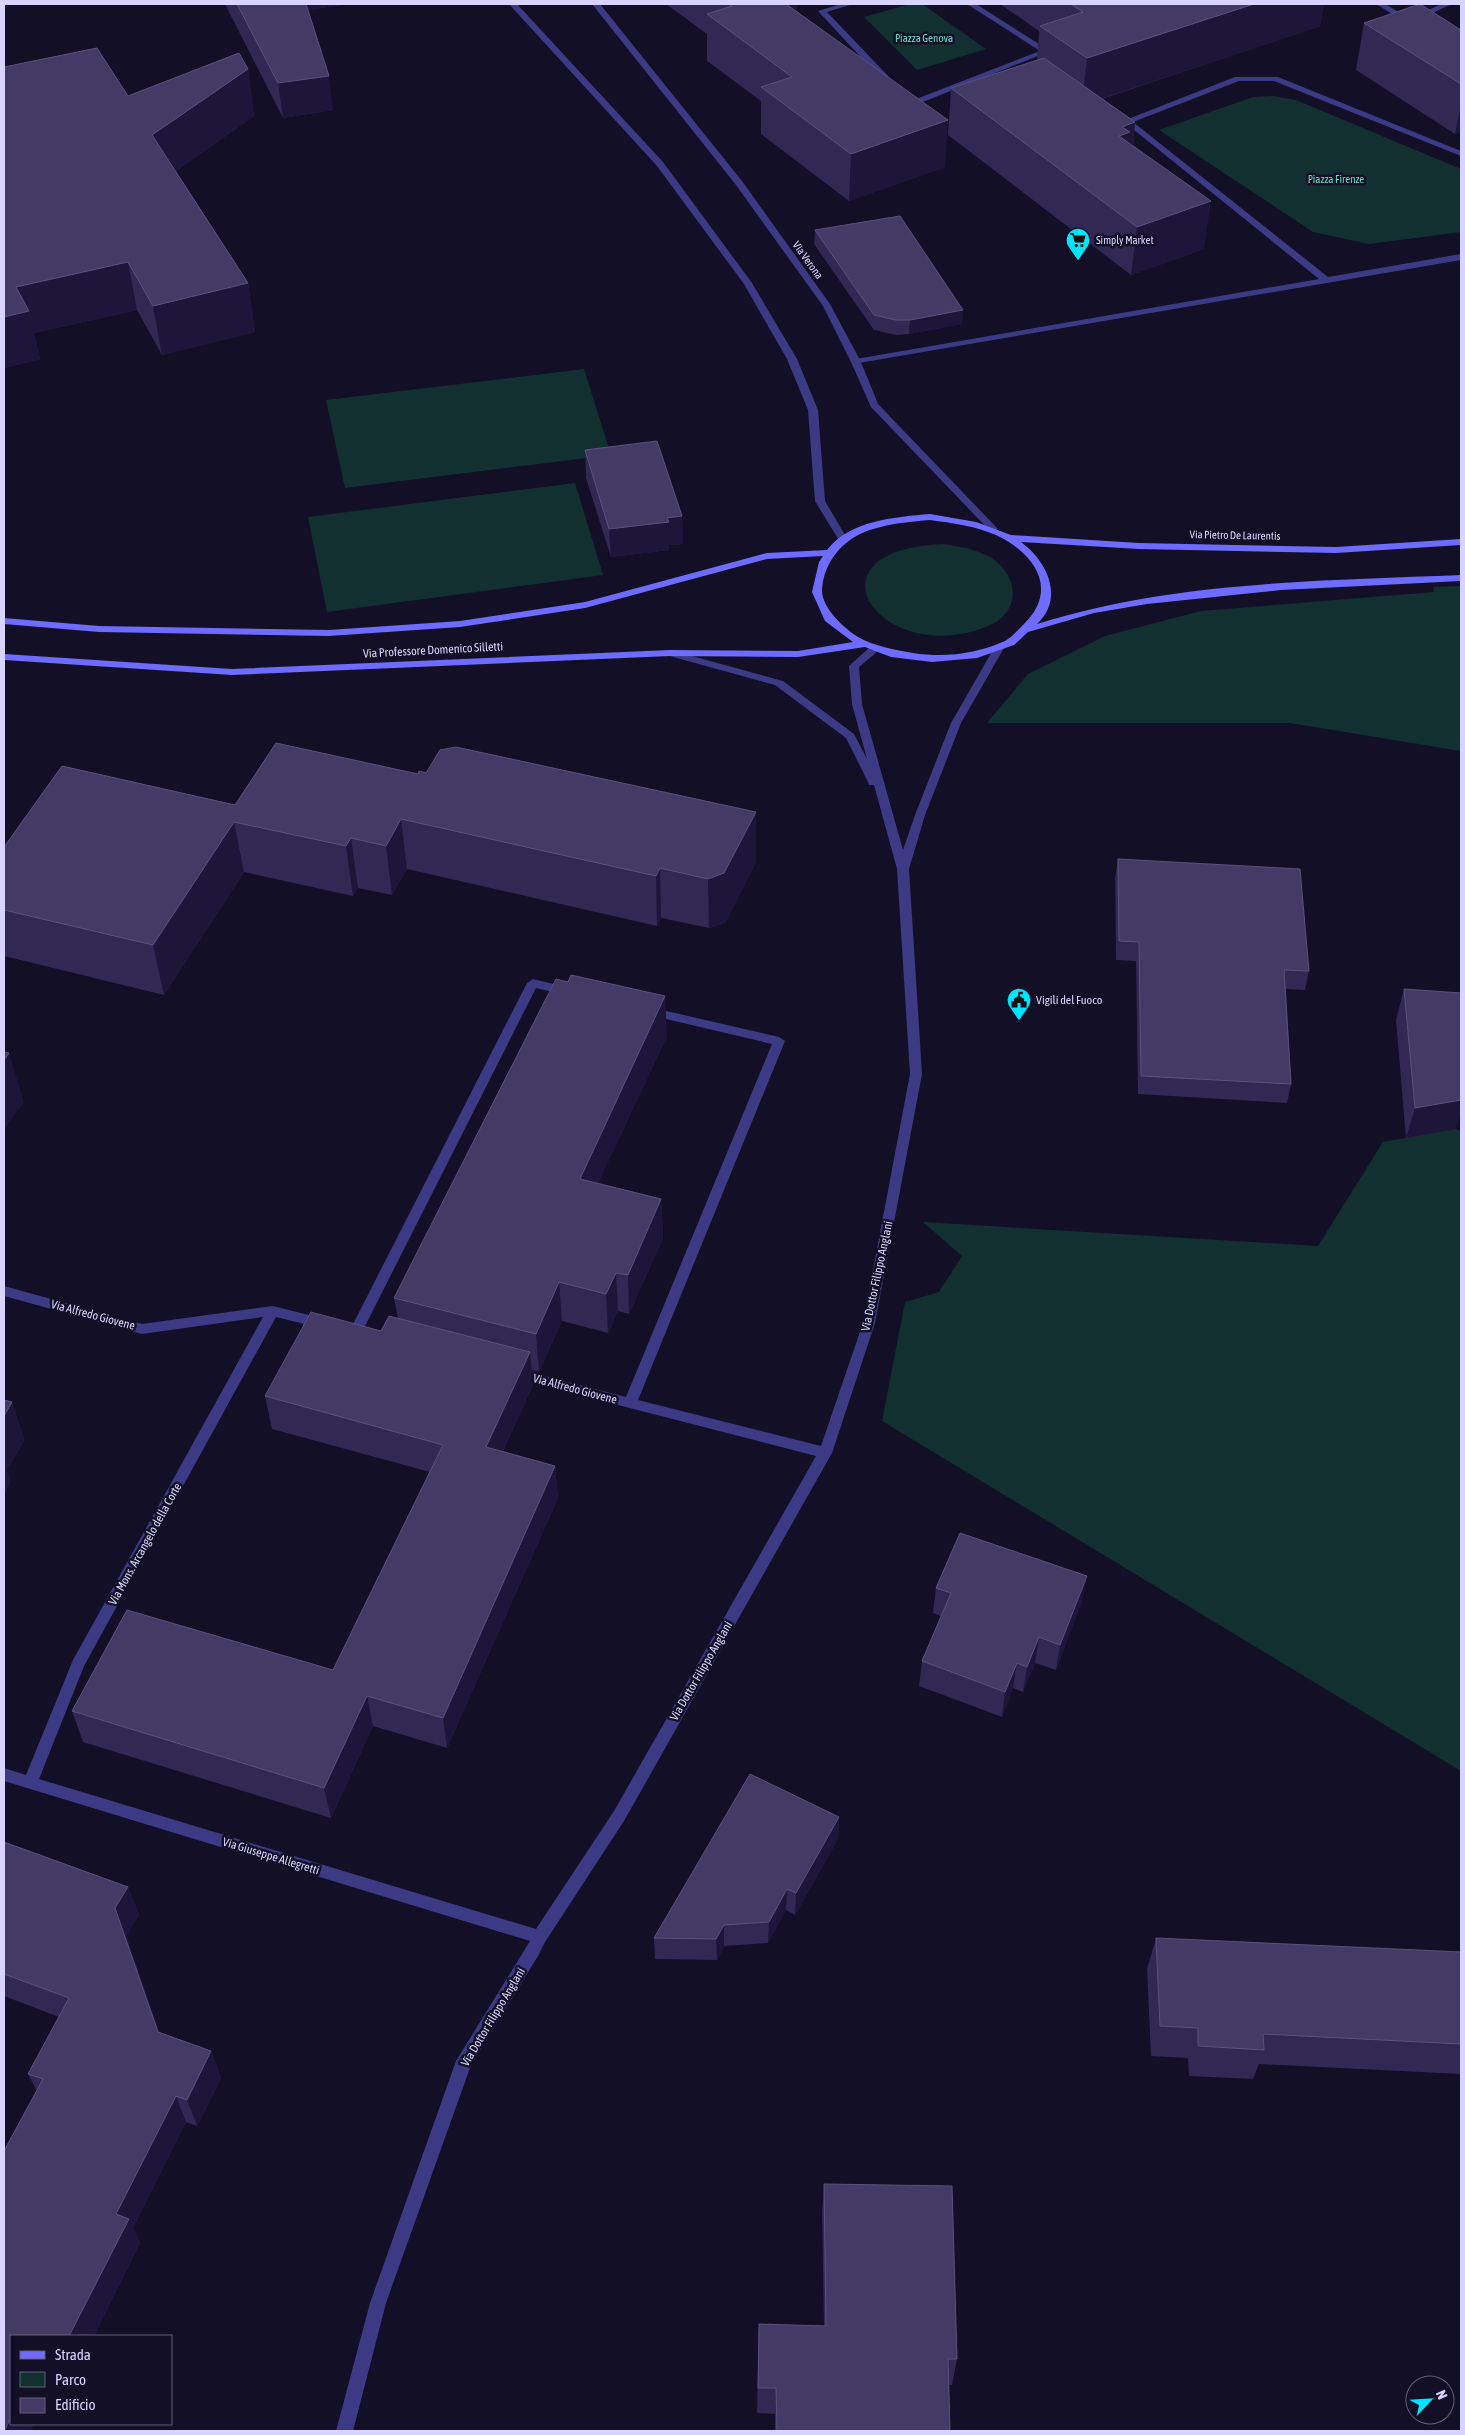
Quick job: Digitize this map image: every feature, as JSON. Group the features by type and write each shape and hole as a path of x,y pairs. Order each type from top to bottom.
{"main road":[{"path":"1030,629 1045,606 1046,582 1034,558 1009,538 994,530 963,521 930,517 898,519 867,527 843,540 829,553 818,571 816,591 824,611 840,629 874,649 905,657 938,660 970,657 999,648 1030,629 1102,608 1255,589 1461,578"},
{"name":"Via Pietro De Laurentis","path":"1009,538 1139,546 1336,550 1461,542"},
{"name":"Via Professore Domenico Silletti","path":"4,621 99,629 329,633 460,624 585,605 767,556 829,553"},
{"name":"Via Professore Domenico Silletti","path":"4,657 232,672 670,653 798,654 864,644"}],"street":[{"path":"513,4 660,164 748,283 792,359 813,410 820,501 843,540"},
{"name":"Via Verona","path":"596,4 739,184 827,306 856,362 874,405 994,530"},
{"path":"849,4 822,11 890,83"},
{"path":"903,97 910,104 1046,51 971,4"},
{"path":"1380,4 1417,23"},
{"path":"1408,20 1448,4"},
{"path":"1328,281 1127,121 1238,79 1274,79 1461,154"},
{"path":"856,362 1461,257"},
{"path":"903,869 920,815 956,722 999,648"},
{"path":"874,649 854,666 856,695 903,869"},
{"path":"670,653 778,683 850,736 887,811"},
{"name":"Via Dottor Filippo Anglani","path":"344,2431 378,2303 464,2061 533,1951 539,1937 619,1816 825,1453 869,1323 916,1074 903,869"},
{"name":"Via Alfredo Giovene","path":"4,1290 142,1329 273,1311 350,1330 532,984 580,994"},
{"path":"630,1403 779,1041 637,1008"},
{"name":"Via Mons. Arcangelo della Corte","path":"30,1783 78,1664 273,1311"},
{"name":"Via Alfredo Giovene","path":"507,1371 825,1453"},
{"name":"Via Giuseppe Allegretti","path":"4,1775 539,1937"}],"green space":[{"name":"Piazza Genova","path":"910,4 922,4 986,49 917,70 864,17"},
{"name":"Piazza Firenze","path":"1273,96 1296,100 1461,169 1461,232 1369,244 1313,232 1159,130 1253,97"},
{"path":"584,369 611,455 345,488 326,400"},
{"path":"575,483 603,575 327,612 308,517"},
{"path":"942,544 967,548 985,554 1000,565 1007,574 1013,594 1011,604 1006,613 998,621 986,627 948,635 914,632 888,621 871,604 865,584 874,566 898,551"},
{"path":"1461,586 1461,751 1290,723 987,723 1028,674 1105,636 1201,611 1434,592 1433,587"},
{"path":"1456,1129 1461,1131 1461,1771 882,1421 905,1302 939,1292 962,1256 923,1222 1318,1246 1383,1142"}],"building":[{"path":"237,4 306,4 329,76 278,83"},
{"path":"729,4 786,4 948,120 851,154 761,87 792,77 707,14 732,6"},
{"path":"1071,4 1254,4 1087,58 1040,26 1083,12"},
{"path":"1420,4 1461,30 1461,84 1364,23"},
{"path":"97,48 128,96 239,53 248,69 152,135 248,283 153,306 128,262 16,287 29,311 4,317 4,67"},
{"path":"1044,58 1135,122 1122,127 1130,132 1119,136 1211,201 1137,227 951,88"},
{"path":"900,216 963,310 910,320 896,320 874,315 815,230"},
{"path":"657,441 682,516 667,518 669,522 609,529 585,450"},
{"path":"276,743 418,774 419,771 426,773 440,750 456,747 756,812 724,873 708,879 660,868 656,876 401,819 386,846 351,838 346,846 234,822 153,945 4,910 4,847 62,766 235,805"},
{"path":"1118,859 1300,869 1309,971 1284,970 1291,1084 1141,1076 1139,942 1119,941"},
{"path":"571,975 665,996 580,1179 661,1199 628,1275 616,1273 606,1294 559,1282 536,1334 394,1298 556,979 568,982"},
{"path":"1404,989 1461,993 1461,1100 1415,1108"},
{"path":"4,1052 9,1053 4,1060"},
{"path":"311,1312 381,1331 389,1316 530,1352 486,1447 555,1466 443,1718 367,1696 324,1788 72,1711 127,1610 333,1670 443,1445 265,1396"},
{"path":"4,1400 12,1402 4,1416"},
{"path":"960,1533 1087,1576 1060,1645 1039,1637 1027,1667 1017,1663 1005,1692 922,1661 951,1593 936,1588"},
{"path":"750,1774 839,1817 796,1893 787,1889 769,1922 724,1925 716,1939 654,1938"},
{"path":"4,1842 128,1887 115,1908 158,2032 211,2051 187,2100 176,2096 116,2214 129,2219 70,2335 10,2335 10,2420 4,2431 4,2151 43,2079 28,2074 69,1998 4,1974"},
{"path":"1156,1938 1461,1952 1461,2044 1263,2034 1264,2050 1198,2046 1198,2028 1160,2026"},
{"path":"824,2184 952,2186 957,2359 948,2359 950,2431 777,2431 776,2388 758,2388 759,2324 826,2326"}],"place":[{"name":"Simply Market","path":"1078,261"},
{"name":"Vigili del Fuoco","path":"1019,1021"}]}
